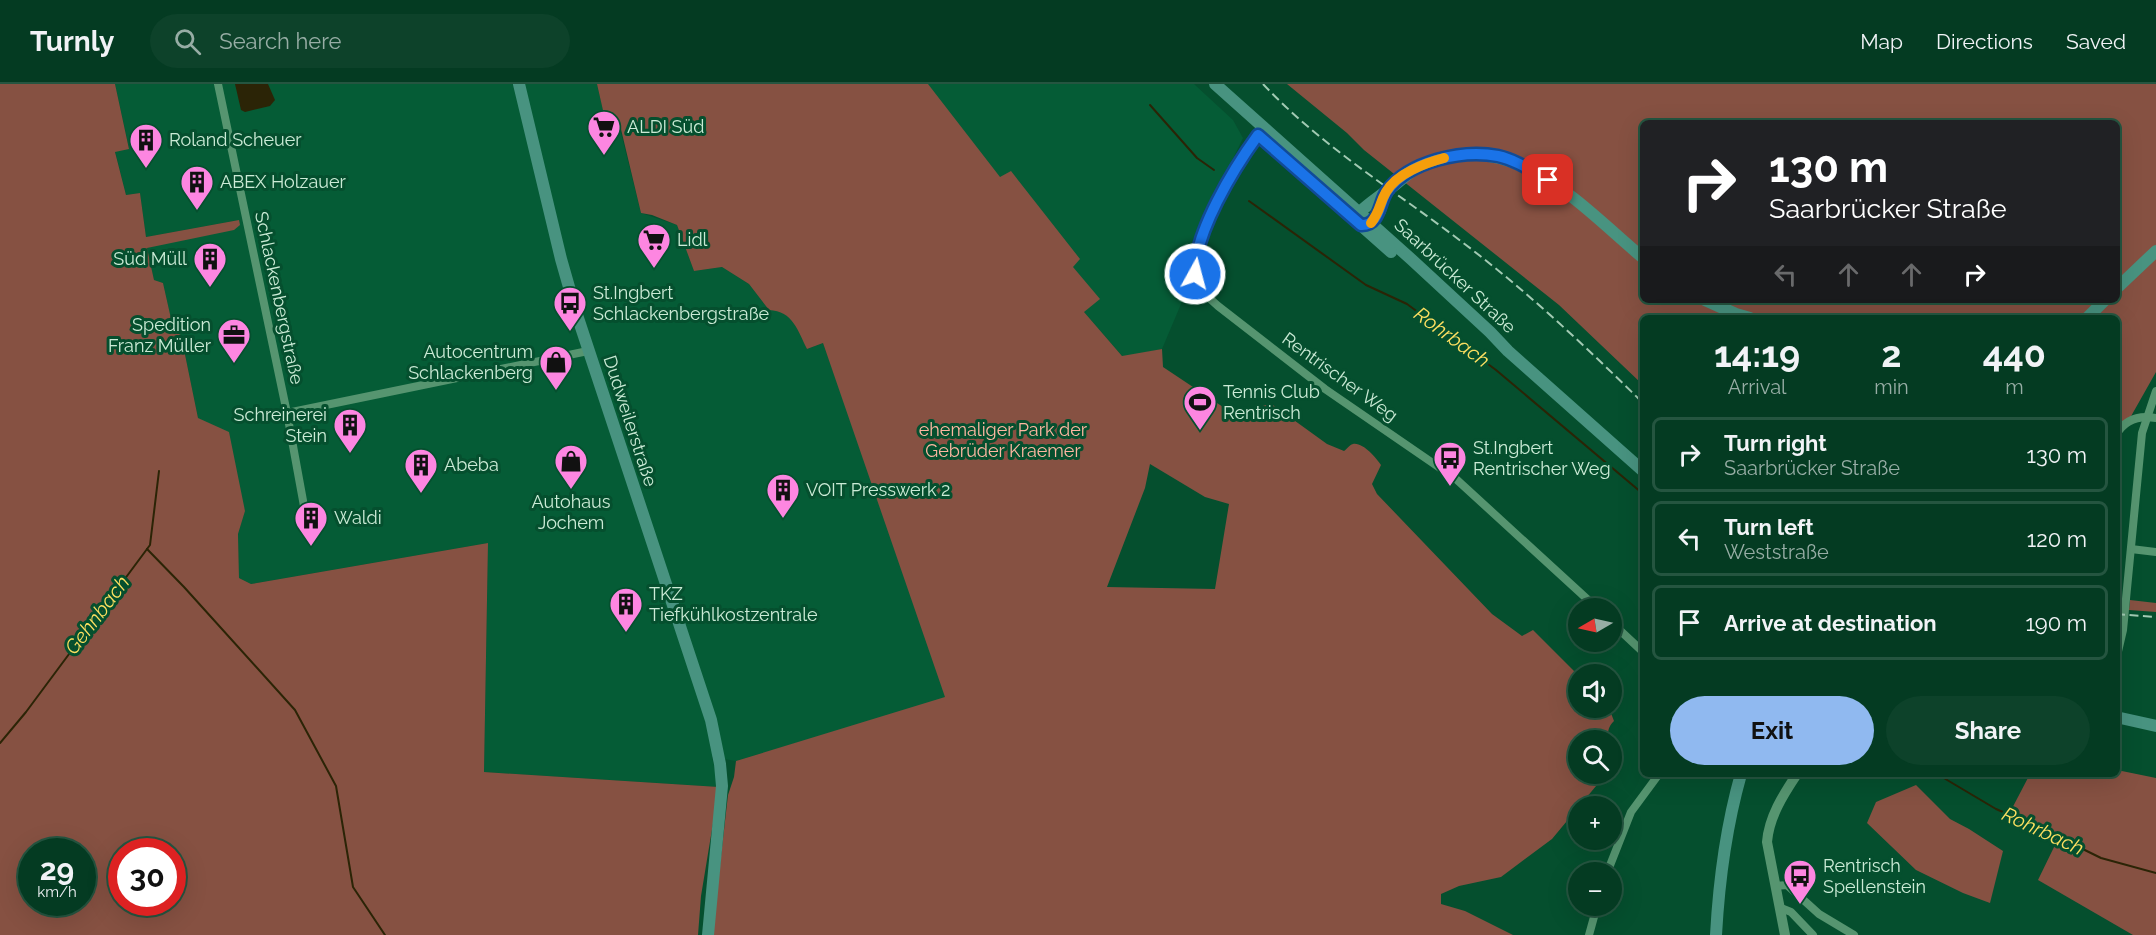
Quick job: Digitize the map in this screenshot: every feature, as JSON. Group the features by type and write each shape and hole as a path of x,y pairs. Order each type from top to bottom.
{"main road":[{"name":"Dudweilerstraße","path":"519,84 564,274 711,720 720,764 721,805 708,935"},
{"name":"Saarbrücker Straße","path":"1204,84 1364,220 1640,468"},
{"name":"Saarbrücker Straße","path":"1215,84 1261,132"},
{"path":"1364,220 1377,197 1409,172 1436,160 1464,154 1499,156 1548,180 1640,255"},
{"path":"2120,285 2156,251"},
{"path":"1712,303 1740,315"},
{"path":"2090,315 2102,303"},
{"path":"2120,718 2156,726"},
{"path":"1716,935 1723,859 1730,818 1741,777"}],"street":[{"name":"Schlackenbergstraße","path":"218,84 308,528"},
{"name":"Rentrischer Weg","path":"1261,132 1235,170 1201,237 1195,265 1198,288 1325,389 1456,479 1586,598"},
{"name":"Schlackenbergstraße","path":"286,413 588,351"},
{"path":"2120,643 2142,433 2151,417 2156,391"},
{"path":"2120,431 2129,421 2151,417"},
{"path":"2131,549 2156,552"},
{"path":"2120,592 2127,593"},
{"path":"1622,632 1640,649"},
{"path":"1611,862 1631,812 1657,777"},
{"path":"1785,935 1781,908 1767,852 1768,831 1775,812 1795,777"},
{"path":"1776,886 1787,885 1819,914 1854,935"},
{"path":"1781,908 1791,912 1813,935"},
{"path":"1589,935 1594,916"}],"shaded area":[{"path":"115,84 597,84 607,127 619,125 641,213 677,225 694,271 722,267 749,284 769,310 777,310 793,319 807,349 823,343 946,698 736,761 712,757 719,787 484,772 488,543 251,584 239,578 238,534 245,510 198,418 181,335 174,333 163,283 154,280 147,248 239,220 146,237 140,193 126,195 115,151 129,148"},
{"path":"235,84 268,84 275,100 270,106 245,112 241,110"},
{"path":"921,84 1194,84 1233,120 1243,138 1193,242 1195,287 1184,297 1162,349 1123,357 1084,312"}],"green space":[{"path":"0,84 115,84 129,149 115,152 126,195 140,193 146,237 239,220 240,225 234,230 147,248 154,280 163,283 174,332 181,335 198,418 229,432 245,511 238,534 239,578 251,584 488,543 484,772 719,787 701,896 698,935 0,935"},
{"name":"ehemaliger Park der Gebrüder Kraemer","path":"597,84 928,84 1000,177 1011,171 1080,259 1073,267 1100,299 1084,312 1122,356 1162,349 1163,367 1244,421 1260,407 1273,405 1327,444 1344,451 1357,444 1369,451 1381,465 1372,484 1377,494 1492,614 1522,636 1533,630 1568,665 1568,718 1613,718 1614,721 1608,730 1568,730 1568,784 1598,784 1588,796 1568,796 1568,820 1552,839 1501,877 1459,886 1441,894 1441,904 1465,911 1513,935 712,935 728,795 736,761 945,697 823,343 807,349 794,323 789,318 777,311 769,310 749,284 722,267 694,271 677,225 641,213 620,125 607,128","holes":["1150,464 1205,497 1229,504 1215,589 1107,587 1145,488"]},
{"path":"1287,84 2156,84 2156,372 2120,436 2120,315 1640,315 1640,382 1559,305 1364,150 1347,133"},
{"path":"2130,600 2156,603 2156,612 2129,610"},
{"path":"2120,771 2156,778 2156,935 2133,935 2038,880 2056,843 2007,818 2028,777 2120,777"},
{"path":"1916,785 1950,819 2003,851 1990,903 1963,893 1916,870 1867,823 1876,802"}],"waterway":[{"name":"Rohrbach","path":"1150,105 1197,158 1214,170"},
{"name":"Rohrbach","path":"1249,201 1366,285 1407,304 1496,370 1640,491"},
{"name":"Gehnbach","path":"0,743 26,712 150,545 159,471"},
{"path":"147,549 295,710 336,786 353,887 385,935"},
{"name":"Rohrbach","path":"1942,777 1996,809 2101,858 2156,873"}],"railway":[{"path":"1263,84 1310,129 1335,149 1466,245 1535,301 1640,400"},
{"path":"2120,614 2156,617"}],"slow traffic":[{"path":"1371,223 1380,211 1386,192 1398,180 1421,166 1444,158"}],"place":[{"name":"ALDI Süd","path":"604,156"},
{"name":"Roland Scheuer","path":"146,169"},
{"name":"ABEX Holzauer","path":"197,211"},
{"name":"Lidl","path":"654,269"},
{"name":"Süd Müll","path":"210,288"},
{"name":"St.Ingbert Schlackenbergstraße","path":"570,332"},
{"name":"Spedition Franz Müller","path":"234,364"},
{"name":"Autocentrum Schlackenberg","path":"556,391"},
{"name":"Tennis Club Rentrisch","path":"1200,431"},
{"name":"Schreinerei Stein","path":"350,454"},
{"name":"St.Ingbert Rentrischer Weg","path":"1450,487"},
{"name":"Autohaus Jochem","path":"571,490"},
{"name":"Abeba","path":"421,494"},
{"name":"VOIT Presswerk 2","path":"783,519"},
{"name":"Waldi","path":"311,547"},
{"name":"TKZ Tiefkühlkostzentrale","path":"626,633"},
{"name":"Rentrisch Spellenstein","path":"1800,905"}],"route":[{"path":"1195,274 1197,249 1201,237 1235,170 1258,135 1361,225 1371,222 1380,211 1386,192 1398,180 1421,166 1450,156 1464,154 1499,156 1548,180"}]}
